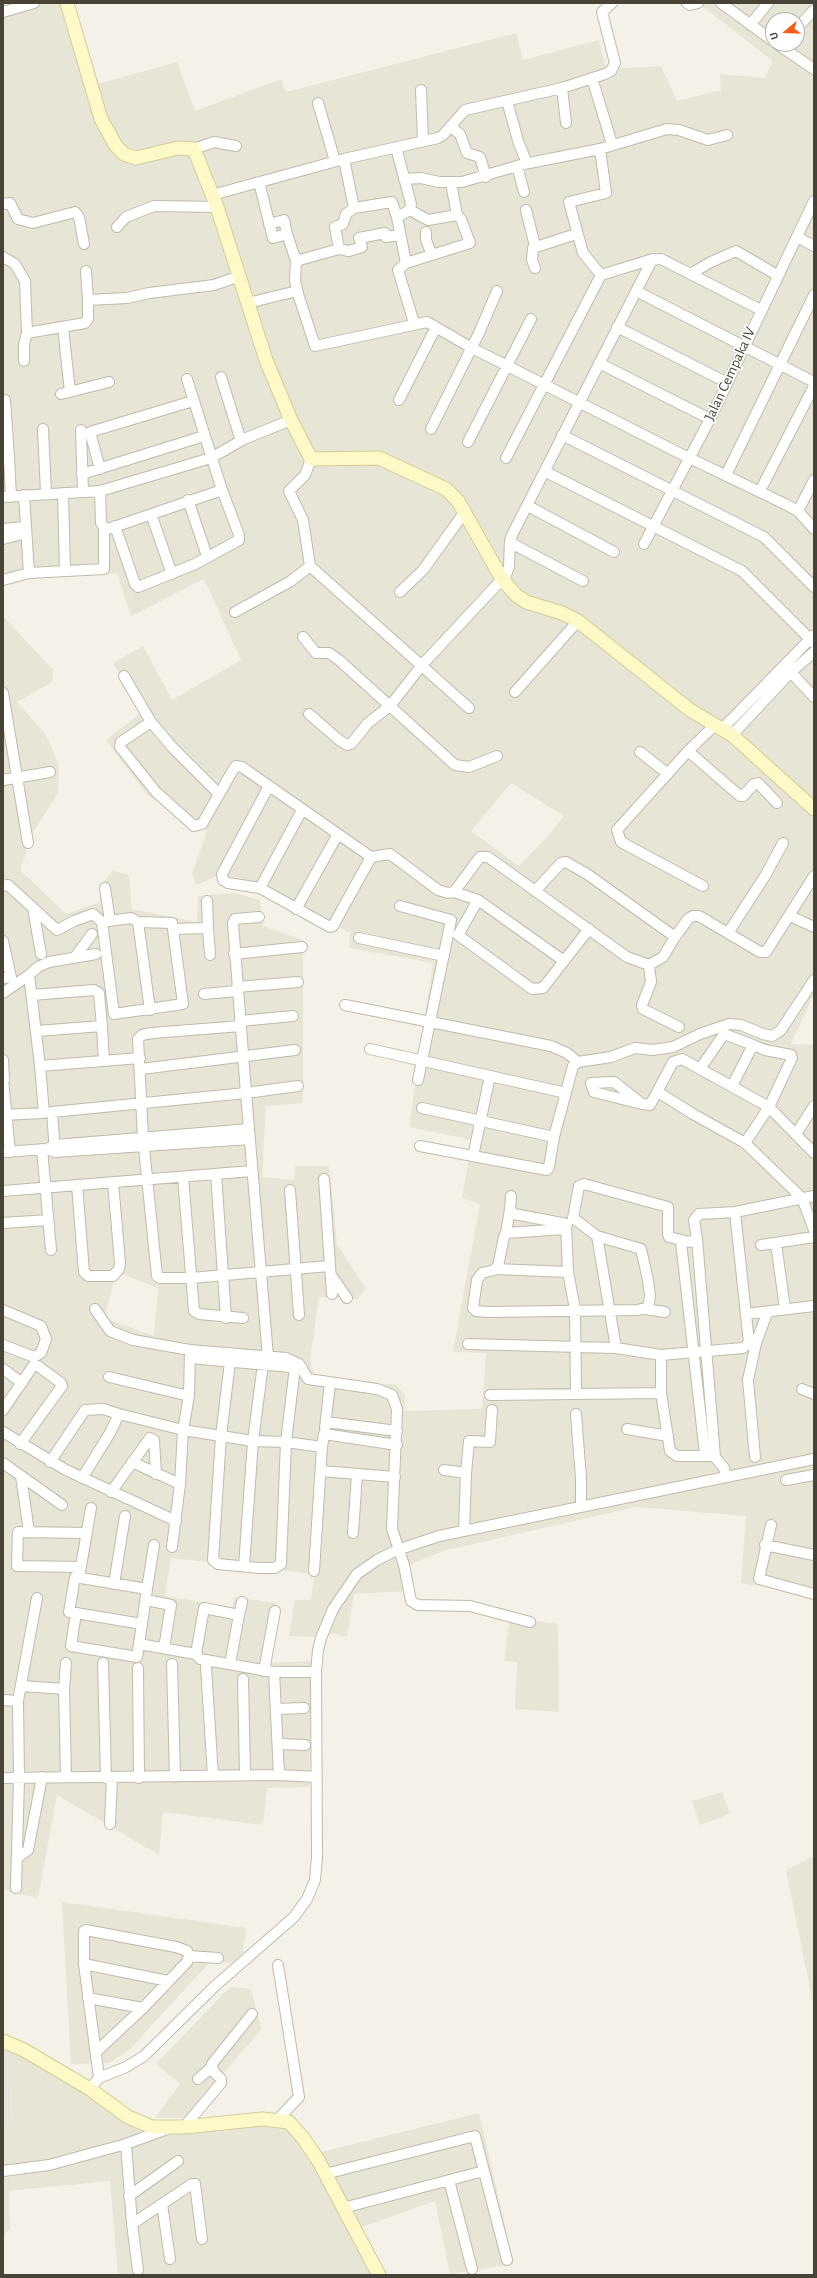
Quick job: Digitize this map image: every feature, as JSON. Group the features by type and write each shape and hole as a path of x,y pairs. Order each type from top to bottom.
{"street":[{"path":"3,12 34,3"},
{"path":"66,3 101,119 116,146 124,154 136,158 178,148 194,149 214,142 236,146"},
{"path":"117,227 126,217 154,206 215,201 258,182 339,160 441,137 465,110 562,88 610,71 615,63 602,12 612,3"},
{"path":"688,3 690,5 698,3"},
{"path":"721,3 765,35"},
{"path":"750,25 768,3"},
{"path":"805,20 814,10"},
{"path":"790,52 814,68"},
{"path":"592,78 612,144"},
{"path":"562,88 566,123"},
{"path":"421,90 423,141"},
{"path":"507,101 519,144 524,192"},
{"path":"318,103 339,160 354,208"},
{"path":"451,127 460,134 466,153 480,157 486,177"},
{"path":"404,180 421,178 451,183 486,177 522,164 600,149 612,144 667,129 679,130 708,140 727,135"},
{"path":"396,147 411,204 410,210"},
{"path":"194,149 215,201 266,360 291,420 311,459 305,475 289,491 303,520 310,566 469,708"},
{"path":"600,149 606,192 569,202 576,234 583,253 601,275"},
{"path":"258,182 272,238 287,234"},
{"path":"414,323 398,270 406,263 470,243 461,219 456,215 451,183"},
{"name":"Jalan Cempaka IV","path":"644,544 688,458 710,419 760,310 814,201"},
{"path":"339,249 335,227 343,224 346,214 354,208 392,202 397,217 406,263"},
{"path":"3,204 10,203 18,218 33,223 74,212 79,217 84,244"},
{"path":"410,210 428,220 456,215"},
{"path":"397,217 410,210"},
{"path":"526,210 535,246"},
{"path":"269,224 284,220 296,261 295,272 298,291 316,346 414,323 426,322 435,329 688,458 760,491 798,511 810,520 814,529"},
{"path":"426,232 426,240 432,255"},
{"path":"296,261 339,249 349,251 362,248 359,238 384,233 386,237 400,235"},
{"path":"535,268 532,249 535,246 576,234"},
{"path":"797,237 814,246"},
{"path":"692,273 711,262 736,251 777,275"},
{"path":"3,257 15,264 25,281 27,332 24,344 24,361"},
{"path":"309,714 339,740 347,745 351,744 368,723 390,706 422,665 506,575 509,567 510,540 513,533 546,472 562,435 653,259"},
{"path":"506,458 543,383 601,275 653,259 661,259 692,273 760,310"},
{"path":"27,332 63,327 87,321 88,300 86,271"},
{"path":"88,300 127,298 149,292 214,285 240,276"},
{"path":"248,303 298,291"},
{"path":"431,429 497,291"},
{"path":"636,291 814,382"},
{"path":"726,475 814,294"},
{"path":"468,442 531,318"},
{"path":"63,327 66,393 109,382"},
{"path":"617,327 726,382"},
{"path":"399,400 435,329"},
{"path":"599,363 710,419"},
{"path":"221,377 241,441"},
{"path":"115,526 136,586 172,574 239,540 239,535 211,458 187,380"},
{"path":"760,491 814,386"},
{"path":"5,400 7,497 46,493 100,491 211,458 241,441 291,420"},
{"path":"100,469 90,432 193,401"},
{"path":"43,429 46,493"},
{"path":"81,430 83,492"},
{"path":"562,435 767,539 814,587"},
{"path":"82,474 204,436"},
{"path":"311,459 383,459 446,489 458,501 502,579 522,600 562,613 578,621 681,703 724,729 814,810"},
{"path":"546,472 744,573 813,639 784,664 724,729"},
{"path":"798,511 814,480"},
{"path":"104,527 108,529 188,500 208,496 222,490"},
{"path":"3,580 29,573 104,569 104,527 101,521 100,491"},
{"path":"63,493 66,571"},
{"path":"24,495 29,573"},
{"path":"188,500 207,556"},
{"path":"528,506 614,552"},
{"path":"400,592 423,570 464,513"},
{"path":"151,514 172,574"},
{"path":"3,530 26,530"},
{"path":"3,538 26,530"},
{"path":"511,543 583,582"},
{"path":"235,612 291,581 310,566"},
{"path":"515,692 578,621"},
{"path":"303,637 316,653 329,653 335,656 456,765 469,767 496,756"},
{"path":"703,886 621,842 617,836 617,830 688,750 724,729 814,652"},
{"path":"784,664 814,697"},
{"path":"124,676 151,722 172,747 219,794"},
{"path":"3,696 15,778 28,843"},
{"path":"151,722 121,742 120,747 156,792 196,826 201,825 232,770 239,766 371,857 390,854 438,890 448,893 454,892 478,900 564,961"},
{"path":"688,750 740,796 743,796 754,784 758,783 777,803"},
{"path":"640,752 668,774"},
{"path":"3,780 50,772"},
{"path":"269,786 222,874 223,880 260,888 328,927 333,926 371,857"},
{"path":"260,888 302,810"},
{"path":"296,909 338,834"},
{"path":"728,933 765,876 782,843"},
{"path":"454,892 480,857 484,856 628,957 649,965"},
{"path":"535,891 562,863 566,862 587,874 675,937"},
{"path":"649,965 663,957 688,919 693,916 699,916 760,952 766,952 814,876"},
{"path":"3,886 8,885 57,930 74,921 93,914 106,922 131,918 138,922 172,923 183,1004 150,1010 114,1014 106,922 105,888"},
{"path":"478,900 458,935 532,989 543,988 589,929"},
{"path":"207,901 210,955"},
{"path":"400,906 452,920 432,1021 418,1080"},
{"path":"33,908 41,954"},
{"path":"790,916 814,927"},
{"path":"244,1566 253,1441 265,1360 244,1056 234,954 234,920 259,917"},
{"path":"138,922 150,1010"},
{"path":"173,930 208,928"},
{"path":"75,957 92,934"},
{"path":"359,938 444,956"},
{"path":"3,941 11,977 3,978"},
{"path":"234,954 302,947"},
{"path":"3,993 43,964 96,954"},
{"path":"649,965 651,982 642,1005 643,1009 679,1027"},
{"path":"29,975 37,1031 40,1066 48,1112 50,1149 45,1187 51,1250"},
{"path":"420,1146 547,1170 549,1167 554,1137 566,1093 570,1071 578,1062 605,1058 635,1048 653,1050 673,1047 700,1034 729,1024 741,1025 772,1036 781,1030 814,980"},
{"path":"204,994 298,982"},
{"path":"32,995 97,990 102,1026 104,1061"},
{"path":"345,1005 432,1021 551,1046 571,1055 578,1062"},
{"path":"293,1016 240,1024 142,1035 138,1039 141,1069 141,1103 144,1143 157,1276 160,1278 191,1278 260,1271 296,1269 329,1270"},
{"path":"37,1031 102,1026"},
{"path":"700,1069 724,1034 765,1050 791,1055 792,1058 768,1107 745,1143"},
{"path":"732,1086 753,1045"},
{"path":"370,1049 566,1093"},
{"path":"141,1069 294,1050"},
{"path":"40,1066 140,1058"},
{"path":"642,1104 652,1103 673,1062 682,1059 768,1107 814,1153"},
{"path":"3,1060 6,1152 144,1143 249,1134"},
{"path":"473,1156 490,1076"},
{"path":"5,1115 246,1093 298,1086"},
{"path":"658,1092 693,1114 745,1143 802,1198 814,1230"},
{"path":"796,1134 814,1106"},
{"path":"422,1108 554,1137"},
{"path":"3,1191 252,1171"},
{"path":"216,1174 226,1318"},
{"path":"182,1177 191,1278 196,1314 226,1318 243,1318"},
{"path":"324,1179 329,1270 332,1294"},
{"path":"77,1185 84,1272 88,1276 113,1276 119,1269 120,1263 114,1182"},
{"path":"576,1393 575,1310 568,1272 568,1224 578,1188 581,1184 668,1207 669,1237 681,1242 689,1242 697,1239"},
{"path":"290,1190 299,1315"},
{"path":"496,1269 506,1233 511,1196"},
{"path":"715,1457 697,1239 694,1220 699,1214 735,1212 814,1196"},
{"path":"510,1209 512,1213 520,1216 568,1224 597,1236 641,1249 650,1296 650,1304 644,1309"},
{"path":"468,1344 616,1348 661,1355 743,1348 749,1343 735,1212"},
{"path":"3,1223 48,1220"},
{"path":"506,1233 568,1224"},
{"path":"597,1236 616,1348"},
{"path":"761,1245 814,1237"},
{"path":"681,1242 705,1454"},
{"path":"776,1243 785,1309"},
{"path":"568,1272 496,1269 480,1275 475,1286 472,1306 474,1310 487,1312 610,1308 644,1309 666,1312"},
{"path":"329,1270 347,1298"},
{"path":"746,1314 814,1306"},
{"path":"95,1309 110,1331 133,1340 230,1362 265,1360"},
{"path":"3,1310 42,1326 46,1339 41,1353 34,1357 3,1345"},
{"path":"755,1457 748,1380 755,1356 756,1343 768,1311"},
{"path":"743,1348 755,1356"},
{"path":"190,1354 295,1361 308,1379 377,1389 392,1395 397,1409 397,1445 392,1529 397,1550 404,1566 411,1601 418,1605 470,1606 530,1622"},
{"path":"172,1547 180,1484 183,1430 189,1396 190,1354"},
{"path":"661,1355 661,1393 670,1451 674,1454 684,1456 705,1454 715,1457 724,1468 726,1477"},
{"path":"230,1362 221,1436 213,1560 218,1564 244,1566 275,1568 281,1564 286,1442 298,1367"},
{"path":"3,1410 33,1366 38,1366 61,1383 62,1386 20,1444"},
{"path":"3,1369 22,1383"},
{"path":"109,1377 189,1396"},
{"path":"314,1571 322,1447 330,1382"},
{"path":"802,1389 814,1394"},
{"path":"490,1395 661,1393"},
{"path":"50,1462 85,1410 103,1409 183,1430 253,1441 286,1442 322,1447"},
{"path":"464,1531 468,1441 490,1442 492,1410"},
{"path":"82,1478 110,1433 119,1414"},
{"path":"576,1414 581,1506"},
{"path":"326,1422 397,1431"},
{"path":"156,1474 152,1438 159,1424"},
{"path":"627,1429 668,1436"},
{"path":"3,1432 50,1462 111,1492 176,1521"},
{"path":"324,1434 397,1445"},
{"path":"111,1492 148,1439 152,1438"},
{"path":"90,2089 99,2078 126,2067 144,2056 215,1986 300,1910 315,1880 318,1820 316,1777 316,1672 321,1638 327,1622 343,1592 357,1574 397,1550 464,1531 814,1459"},
{"path":"132,1462 180,1484"},
{"path":"3,1463 62,1505"},
{"path":"444,1470 466,1473"},
{"path":"321,1471 395,1477"},
{"path":"353,1533 357,1474"},
{"path":"786,1480 814,1475"},
{"path":"21,1476 29,1532"},
{"path":"80,1578 91,1508"},
{"path":"114,1584 125,1516"},
{"path":"770,1525 759,1580 814,1594"},
{"path":"81,1567 18,1566 18,1532 86,1533"},
{"path":"76,1613 71,1646 137,1657 154,1545"},
{"path":"766,1545 814,1555"},
{"path":"142,1624 69,1612 75,1577 148,1589"},
{"path":"16,1888 19,1778 18,1701 37,1598"},
{"path":"146,1600 171,1605 164,1648"},
{"path":"230,1664 242,1602"},
{"path":"196,1654 204,1608 239,1615"},
{"path":"275,1611 269,1672 276,1709 279,1775"},
{"path":"139,1644 196,1654 200,1659 269,1672 316,1672"},
{"path":"66,1663 64,1689 66,1777"},
{"path":"103,1663 110,1778 110,1824"},
{"path":"172,1664 175,1777"},
{"path":"206,1667 213,1776"},
{"path":"138,1668 139,1778"},
{"path":"243,1679 245,1775"},
{"path":"21,1686 64,1689"},
{"path":"3,1700 18,1701"},
{"path":"276,1709 304,1708"},
{"path":"278,1744 305,1744"},
{"path":"3,1778 139,1778 245,1775 316,1777"},
{"path":"17,1858 28,1850 42,1777"},
{"path":"97,2051 143,2008 187,1962 189,1956 187,1951 176,1947 86,1930 83,1935 84,1964 97,2051 99,2078"},
{"path":"189,1956 218,1958"},
{"path":"84,1964 168,1981"},
{"path":"278,1965 298,2097 278,2119"},
{"path":"88,1998 143,2008"},
{"path":"198,2079 212,2067 214,2062 252,2014"},
{"path":"3,2041 24,2050 90,2089 137,2122 152,2127 178,2127 262,2119 278,2119 289,2122 318,2160 379,2275"},
{"path":"3,2171 49,2164 126,2144 178,2127 221,2084 222,2080 215,2074 212,2067"},
{"path":"325,2174 475,2136 507,2260"},
{"path":"126,2144 129,2196 138,2270"},
{"path":"129,2196 178,2161"},
{"path":"343,2208 484,2171"},
{"path":"449,2180 472,2269"},
{"path":"132,2224 192,2184 195,2184 202,2240"},
{"path":"162,2204 170,2259"}],"shaded area":[{"path":"3,3 69,3 94,85 177,62 195,111 281,79 286,92 516,33 523,60 599,40 606,69 661,66 677,101 721,90 720,74 765,78 773,61 698,3 814,3 814,994 791,1044 814,1045 814,1595 741,1583 746,1516 636,1507 443,1551 407,1566 408,1591 354,1594 347,1637 334,1634 313,1637 289,1636 295,1600 311,1600 314,1574 171,1558 165,1596 232,1607 235,1597 276,1603 267,1663 312,1661 309,1787 267,1788 263,1825 163,1812 159,1855 57,1795 38,1898 3,1890 3,616 53,670 52,682 17,702 46,735 59,765 58,793 34,831 20,870 66,914 100,902 100,886 113,871 129,875 132,909 197,922 198,896 235,893 260,900 263,926 303,940 303,1103 266,1106 262,1177 294,1180 295,1166 329,1166 337,1244 365,1288 358,1299 319,1297 310,1360 315,1377 396,1385 405,1395 404,1411 482,1409 486,1353 453,1352 480,1204 462,1198 472,1140 409,1127 433,963 349,948 350,933 264,887 237,877 217,876 197,885 192,874 207,831 148,796 106,740 142,712 113,663 143,646 172,700 241,660 204,579 131,616 117,573 13,578 3,582","holes":["511,783 564,816 548,836 519,866 471,831","117,1272 158,1288 154,1336 104,1318"]},
{"path":"510,1617 558,1624 559,1712 515,1709 517,1662 504,1661"},
{"path":"722,1792 730,1814 700,1825 692,1801"},
{"path":"814,1856 814,1999 812,1999 786,1870"},
{"path":"62,1902 246,1928 243,1953 231,1963 211,1961 128,2051 109,2063 71,2064"},
{"path":"230,1987 251,1989 261,2030 185,2118 155,2118 180,2084 156,2064"},
{"path":"3,2038 9,2039 11,2127 3,2127"},
{"path":"9,2039 103,2099 126,2124 155,2133 277,2120 286,2124 325,2182 371,2275 118,2275 110,2181 9,2191 10,2230 3,2234 3,2127 11,2126"},
{"path":"479,2113 514,2264 450,2274 435,2201 359,2228 321,2152"}]}
